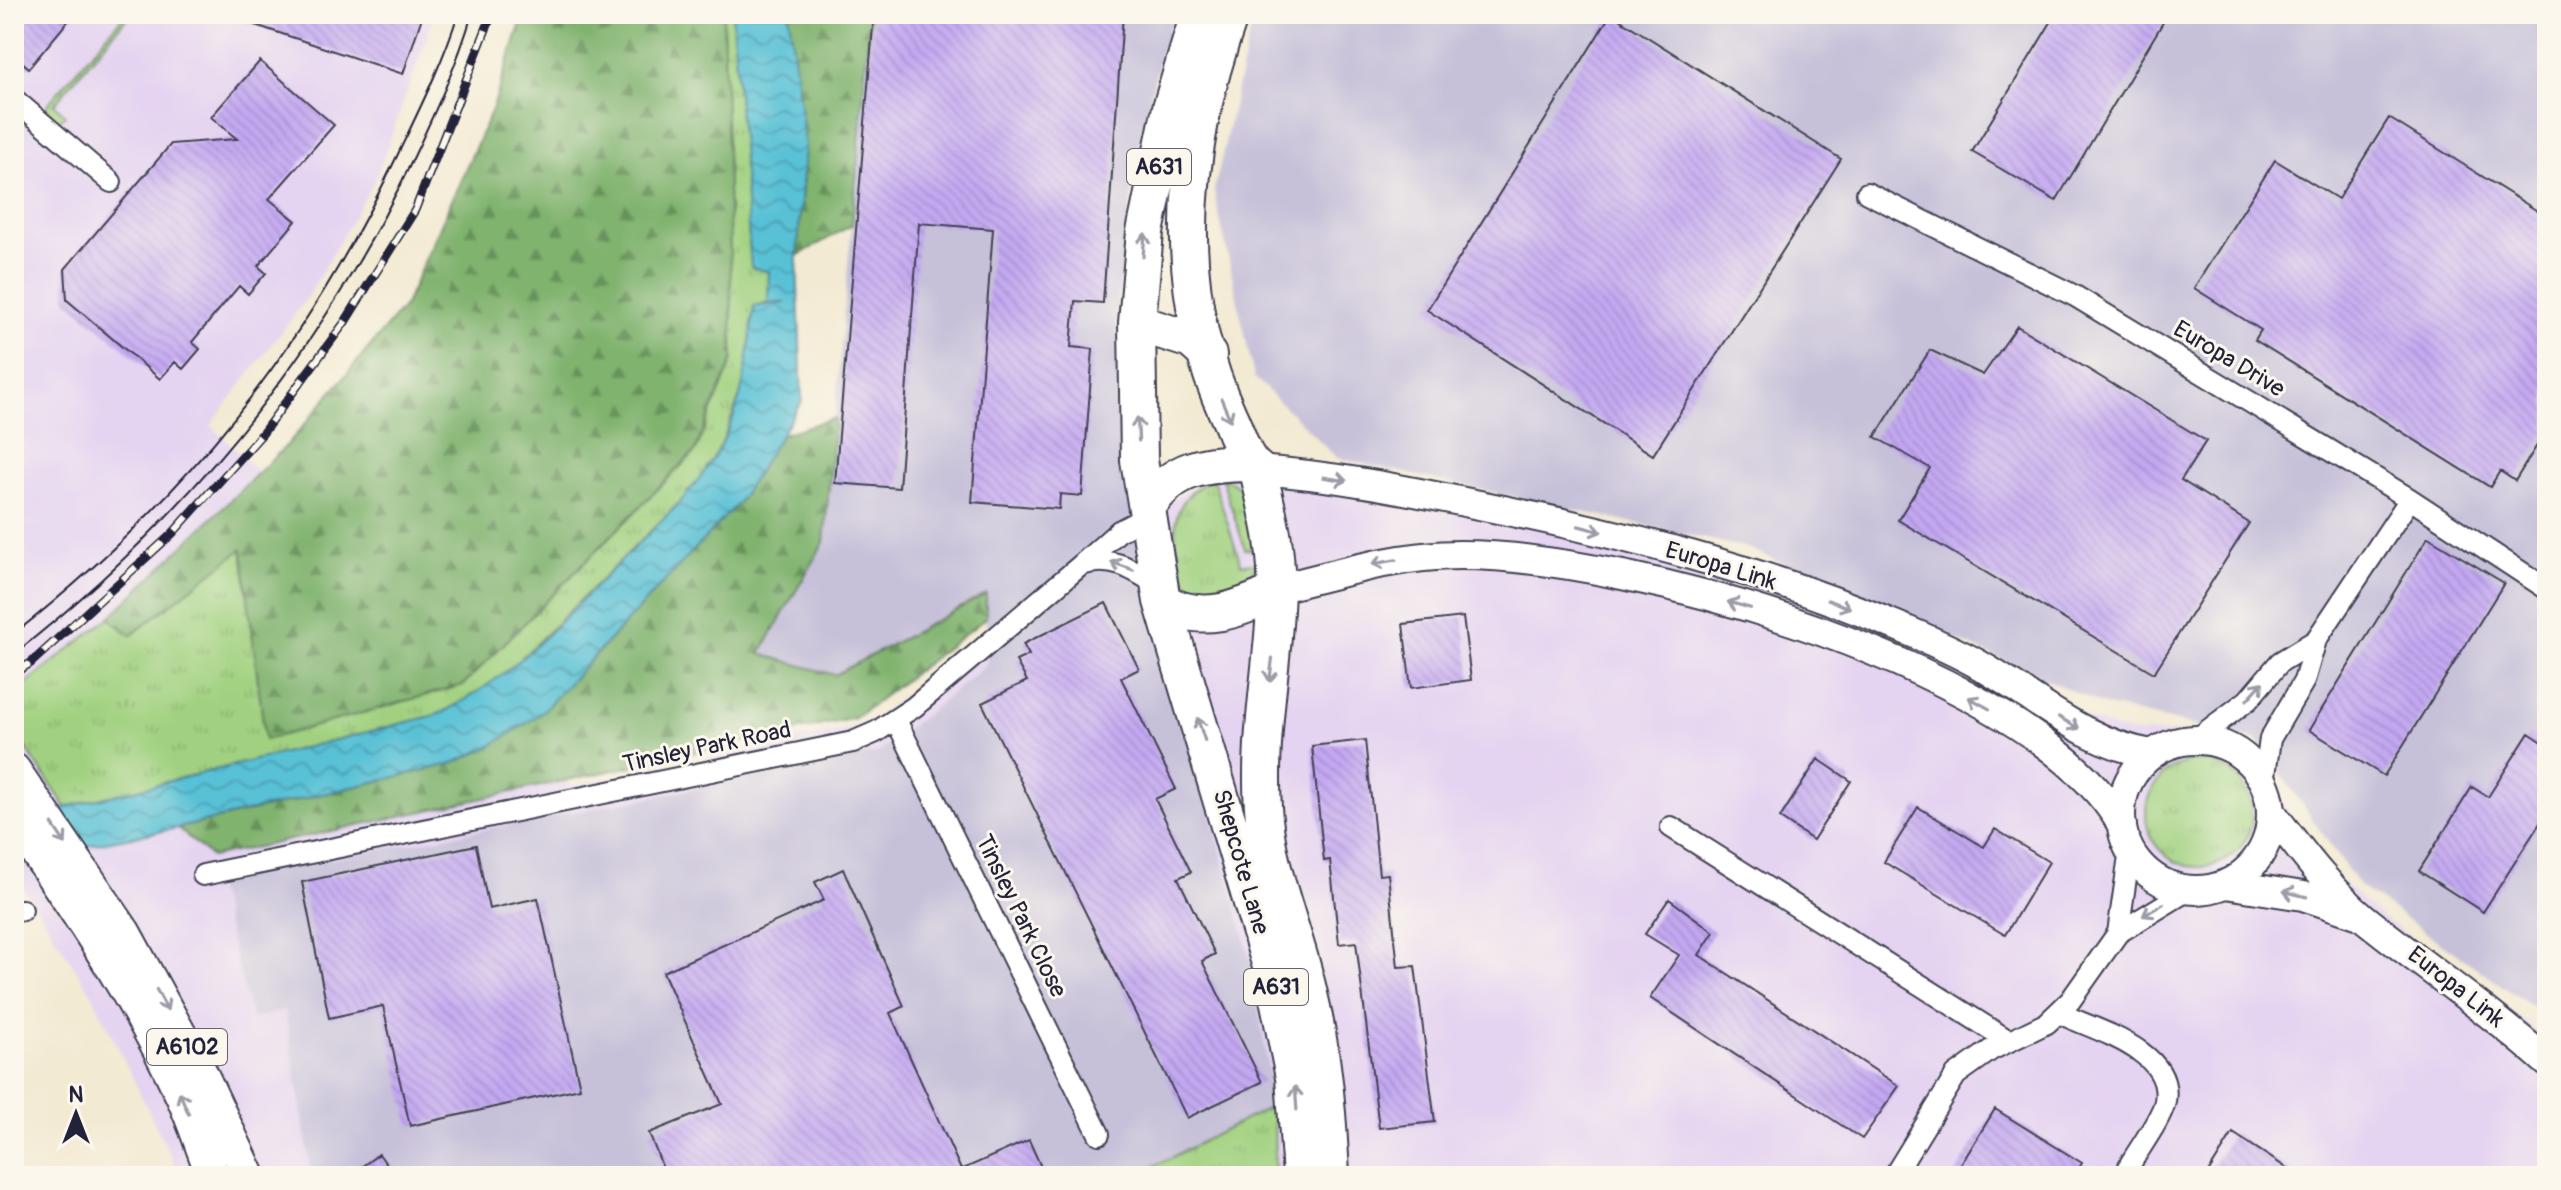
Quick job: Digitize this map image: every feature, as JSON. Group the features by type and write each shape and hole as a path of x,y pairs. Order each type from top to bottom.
{"highway":[{"name":"Shepcote Lane","path":"1199,14 1186,111 1190,172 1187,231 1194,288 1208,355 1223,404 1253,466 1274,540 1276,591 1273,653 1261,748 1262,788 1294,1077 1317,1170"},
{"name":"Shepcote Lane","path":"1230,14 1215,57 1186,111 1145,232 1137,323 1139,460 1161,594 1276,930"},
{"path":"1137,323 1191,340 1208,355"},
{"path":"1148,511 1153,497 1193,467 1253,466"},
{"path":"1161,594 1183,611 1220,614 1276,591"}],"main road":[{"name":"A6102","path":"14,770 110,937 201,1073 249,1176"},
{"name":"A6102","path":"14,819 110,937 182,1097 213,1176"}],"street":[{"path":"14,99 111,182"},
{"name":"Europa Drive","path":"1867,193 2075,296 2410,499 2547,589"},
{"name":"Europa Link","path":"1253,466 1484,505 1559,521 1727,565 1837,603 1946,648 2097,739 2152,754"},
{"path":"1894,1176 1956,1075 2059,1013 2118,933 2190,889 2226,884 2239,877 2259,855 2266,842 2271,812 2264,782 2270,739 2304,681 2316,640 2410,499"},
{"name":"Tinsley Park Road","path":"203,875 853,742 896,720 1119,531 1148,511"},
{"name":"Europa Link","path":"1276,591 1365,566 1426,556 1461,555 1581,567 1709,596 1849,640 2007,719 2066,762 2109,803 2126,838"},
{"path":"1081,565 1101,561 1121,564 1161,594"},
{"path":"2195,740 2248,700 2280,662 2316,640"},
{"name":"Tinsley Park Close","path":"896,720 1099,1134"},
{"path":"2118,933 2127,785 2152,754 2172,744 2195,740 2236,751 2264,782"},
{"name":"Europa Link","path":"2271,812 2310,863 2362,916 2472,998 2547,1062"},
{"path":"1671,827 2009,1041"},
{"path":"2126,838 2155,877 2190,889"},
{"name":"Europa Link","path":"2226,884 2291,893 2362,916"},
{"path":"2059,1013 2144,1054 2163,1075 2165,1102 2129,1166"}],"shaded area":[{"path":"14,14 435,14 376,178 307,298 211,425 570,786 847,729 875,719 1059,566 1253,453 1476,498 1651,541 2115,729 2142,734 2172,732 2217,736 2246,748 2261,761 2296,827 2321,863 2382,917 2482,987 2547,1041 2547,1176 177,1176 172,1159 92,994 14,873"},
{"path":"870,14 1175,14 1161,53 1137,152 1117,309 1120,447 1150,593 1251,962 1274,1105 1135,1176 312,1176 285,1010 252,1019 215,882 878,753 987,665 985,595 835,675 759,654 824,542"},
{"path":"1254,14 2547,14 2547,1017 2359,886 2257,740 2104,705 1748,548 1337,458 1254,377 1214,191"}],"green space":[{"path":"125,14 130,14 54,104 65,115 58,122 46,108 47,105"},
{"path":"524,14 723,14 733,359 695,451 463,685 265,740 242,549 131,635 109,618 288,444 405,305 492,110"},
{"path":"723,14 738,14 751,267 769,272 768,302 754,306 746,380 722,443 706,471 685,497 500,679 470,700 436,715 66,807 14,731 14,693 109,618 132,635 242,548 463,685 696,451 733,359"},
{"path":"789,14 870,14 852,225 797,256 805,146"},
{"path":"835,418 824,542 760,654 835,675 986,594 986,618 855,718 211,857 178,828 451,764 488,748 540,714 738,503 779,435"},
{"path":"1213,479 1241,564 1258,563 1236,585 1208,594 1188,586 1178,553 1176,524 1185,499"},
{"path":"1222,479 1240,488 1246,497 1260,550 1245,549"},
{"path":"2199,761 2219,765 2237,776 2248,794 2252,814 2248,834 2237,852 2219,863 2199,867 2179,863 2161,852 2150,834 2146,814 2150,794 2161,776 2179,765"},
{"path":"1274,1105 1275,1176 1135,1176"}],"water":[{"path":"732,14 789,14 805,146 797,256 802,401 738,503 540,714 488,748 451,764 178,828 14,860 14,820 436,715 462,701 487,686 532,649 659,524 699,480 720,447 735,413 747,361 754,306 786,303 768,302 769,272 751,267"}],"building":[{"path":"14,14 74,14 29,68 14,55"},
{"path":"232,14 423,14 403,74 231,17"},
{"path":"874,14 1123,14 1103,303 1075,301 1071,347 1093,349 1082,496 1060,494 1059,509 972,502 993,229 919,223 899,488 835,483"},
{"path":"1611,14 1841,159 1653,455 1427,310"},
{"path":"2056,14 2168,14 2056,201 1972,152"},
{"path":"260,61 334,125 269,199 296,221 258,266 266,273 248,294 239,286 192,342 200,349 183,369 175,362 160,379 67,300 65,269 171,144 237,139 211,117"},
{"path":"2389,118 2547,217 2547,429 2515,481 2500,471 2490,487 2255,340 2261,330 2194,288 2275,160 2338,199"},
{"path":"2017,326 2206,441 2181,480 2249,523 2154,673 1898,520 1930,468 1875,437 1930,350 1983,375"},
{"path":"2428,537 2504,583 2384,776 2309,730"},
{"path":"1106,603 1139,669 1121,678 1176,789 1155,799 1191,872 1178,878 1215,954 1202,961 1262,1082 1187,1118 982,703 1027,681 1016,661 1029,655 1023,644"},
{"path":"1463,617 1471,680 1411,688 1403,624"},
{"path":"2529,733 2547,745 2547,812 2483,912 2419,871 2472,787 2488,797"},
{"path":"1365,740 1379,875 1388,874 1398,967 1415,966 1435,1122 1379,1128 1356,942 1339,944 1330,860 1324,861 1312,746"},
{"path":"1818,759 1851,781 1813,840 1780,818"},
{"path":"1918,807 1984,847 1995,829 2049,862 2005,935 1884,862"},
{"path":"476,845 489,909 538,898 580,1088 410,1126 383,1006 329,1018 302,882"},
{"path":"843,869 904,1006 890,1013 961,1170 1029,1140 1045,1176 666,1176 649,1133 722,1104 663,972 824,900 815,882"},
{"path":"1669,899 1714,932 1699,955 1899,1086 1862,1139 1650,998 1679,955 1645,934"},
{"path":"1995,1109 2082,1163 2074,1176 1954,1176"},
{"path":"2233,1133 2299,1176 2206,1176"},
{"path":"379,1154 395,1176 349,1176"}],"tram line":[{"path":"14,634 133,529 186,474 281,357 362,226 431,85 458,14"},
{"path":"14,654 76,603 189,492 288,370 333,305 410,165 452,72 472,14"}],"railway":[{"path":"14,673 31,663 172,534 262,434 345,322 415,210 492,14"}]}
